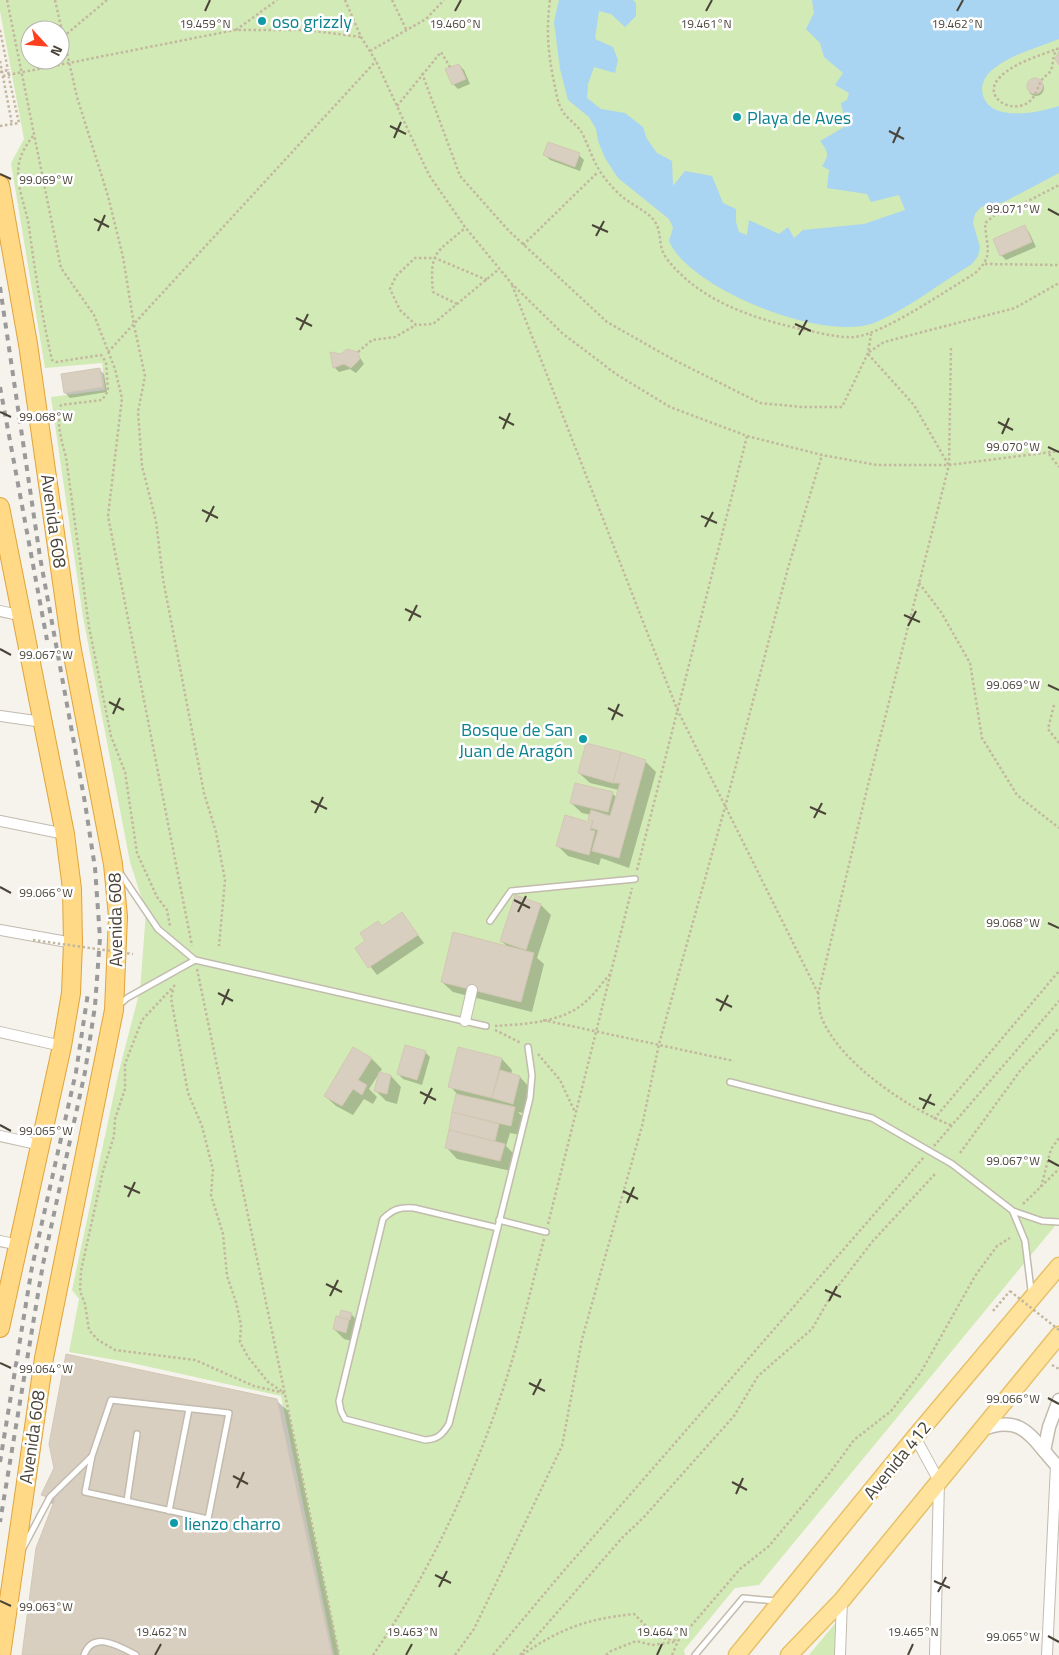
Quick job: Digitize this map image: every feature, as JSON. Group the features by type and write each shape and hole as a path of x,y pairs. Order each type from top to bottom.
{"highway":[{"name":"Avenida 608","path":"0,185 28,344 71,645 114,864 118,917 114,1010 44,1358 13,1566 3,1653"},
{"path":"0,507 65,834 72,889 74,943 70,993 62,1046 0,1328"}],"main road":[{"name":"Avenida 412","path":"737,1655 915,1437 1059,1266"},
{"path":"789,1655 842,1600 1059,1335"}],"street":[{"path":"0,611 23,616"},
{"path":"0,716 43,722"},
{"path":"0,821 65,834"},
{"path":"0,930 74,943"},
{"path":"465,1021 472,990"},
{"path":"0,1032 62,1046"},
{"path":"0,1136 41,1145"},
{"path":"0,1241 19,1245"},
{"path":"1044,1451 1049,1427 1059,1400"},
{"path":"981,1430 998,1423 1009,1423 1019,1426 1058,1466 1047,1655"},
{"path":"915,1437 939,1482 935,1655"},
{"path":"840,1655 842,1600"}],"lane":[{"path":"114,864 158,929 195,960 486,1026"},
{"path":"490,921 511,891 635,879"},
{"path":"114,1010 127,998 195,960"},
{"path":"498,1228 414,1208 401,1207 391,1211 383,1219 340,1401 341,1411 345,1419 425,1440 434,1439 442,1435 449,1424 498,1228 499,1220 530,1098 532,1075 528,1047"},
{"path":"730,1082 872,1118 952,1164 1013,1211 1042,1221 1059,1222"},
{"path":"1013,1211 1025,1241 1032,1284 1031,1300"},
{"path":"499,1220 546,1232"},
{"path":"111,1400 229,1414 208,1519 85,1492 92,1456 111,1400"},
{"path":"169,1511 189,1409"},
{"path":"127,1502 137,1434"},
{"path":"13,1566 50,1498 92,1456"},
{"path":"695,1655 743,1598 782,1602"},
{"path":"84,1655 87,1647 95,1641 105,1642 136,1655"}],"path":[{"path":"7,0 20,73 61,268 94,315 115,369 122,398 108,516 195,960 339,1655"},
{"path":"54,0 59,20"},
{"path":"70,31 107,0"},
{"path":"235,30 277,0"},
{"path":"346,0 361,37 376,61 429,175 466,227 512,284 562,333 616,374 670,406 747,436 822,455 877,465 949,465 1049,454 1059,451"},
{"path":"392,0 406,29"},
{"path":"369,52 426,19 444,0"},
{"path":"550,0 547,50 559,106 565,116 578,125 598,172 618,193 652,218 659,228 660,246 667,259 705,293 735,310 762,320 837,337 872,334 974,274 986,264 989,250 985,223 995,215 1007,212 1059,185"},
{"path":"0,30 19,123 0,126"},
{"path":"70,63 235,30 307,30 361,37"},
{"path":"1058,48 1054,53 1051,71 1043,78 1032,100 1017,107 997,100 993,87 1001,76 1022,63 1058,48"},
{"path":"397,106 441,52 450,67"},
{"path":"0,61 12,124"},
{"path":"108,352 376,61"},
{"path":"70,67 77,97 108,196 123,257 134,324 146,376 138,412 142,466 156,521 163,579 204,793 216,832 225,880 219,946"},
{"path":"0,72 8,70"},
{"path":"3,76 35,70"},
{"path":"422,73 460,176 523,245 607,322 674,360 760,403 802,407 842,407 868,353 872,334"},
{"path":"33,135 25,146 19,162 18,181 29,225 34,272 52,360 56,362 101,355 106,362 108,391 102,400 62,405 58,416 60,437 66,456 89,627 111,736 124,772 137,853 157,897 168,910 170,926"},
{"path":"523,245 598,172"},
{"path":"457,304 432,292 431,271 436,252 466,227"},
{"path":"416,325 400,310 390,289 396,276 415,258 434,258 487,280"},
{"path":"986,264 1059,265"},
{"path":"358,352 372,340 395,337 416,325 433,324 499,269"},
{"path":"868,353 884,342 1015,308 1059,283"},
{"path":"512,284 677,709 818,994 822,1020 831,1036 857,1064 906,1104 934,1119 953,1126"},
{"path":"818,994 949,465 951,348"},
{"path":"868,353 914,405 949,465"},
{"path":"373,1655 393,1626 432,1555 462,1492 488,1430 510,1365 546,1232 747,436"},
{"path":"1049,454 1059,467"},
{"path":"454,1655 474,1630 562,1446 582,1340 642,1126 659,1044 725,807 788,568 822,455"},
{"path":"919,582 941,612 970,663 982,738 1017,795 1059,828"},
{"path":"1054,705 1048,729 1059,743"},
{"path":"33,940 133,954"},
{"path":"934,1119 1059,971"},
{"path":"486,1026 522,1024 553,1018 584,1004 610,973"},
{"path":"175,985 170,998 179,1050 188,1093 202,1126 212,1170 211,1196 223,1234 227,1276 238,1309 240,1342 248,1357 268,1382 284,1393 254,1386 195,1360 115,1350 98,1340 89,1330 85,1304 80,1291 81,1271 114,1136 115,1119 125,1089 125,1064 142,1020 175,985"},
{"path":"493,1655 560,1574 929,1151 953,1126 1059,1001"},
{"path":"543,1020 734,1061"},
{"path":"960,1153 1020,1070 1059,1028"},
{"path":"1041,1187 1051,1149 1059,1138"},
{"path":"1023,1204 1059,1169"},
{"path":"521,1655 622,1538 644,1517 734,1416 758,1376 812,1328 832,1294 872,1242 935,1174"},
{"path":"672,1655 678,1641 740,1568 769,1546 829,1474 854,1440 891,1411 921,1372 975,1276 997,1246 1010,1238"},
{"path":"993,1311 1010,1291 1059,1330"},
{"path":"521,1655 550,1636 598,1618 634,1614 657,1637 678,1641"},
{"path":"606,1655 611,1651 636,1641 652,1645 678,1641"}],"green space":[{"name":"Bosque de San Juan de Aragón","path":"0,0 1059,0 1059,1221 759,1585 735,1588 684,1650 685,1655 334,1655 281,1396 127,1362 69,1352 79,1299 72,1290 118,1075 140,990 146,912 130,862 83,617 51,397 105,390 102,363 45,368 11,163 24,139 0,11"},
{"path":"838,1620 837,1655 809,1655"}],"water":[{"path":"559,0 633,0 636,3 636,16 625,27 611,14 599,11 595,39 613,47 618,60 615,73 594,67 588,84 587,98 601,109 625,113 643,127 647,139 657,153 672,161 673,186 685,171 712,176 723,203 736,209 736,222 739,232 747,235 749,220 779,234 788,227 794,238 803,230 864,224 905,210 899,195 871,202 867,194 827,188 829,170 822,166 827,153 820,141 846,126 841,103 847,100 849,93 835,85 843,73 824,57 820,43 806,29 814,13 812,0 1059,0 1059,39 999,64 986,76 982,90 985,101 992,108 1002,112 1026,113 1059,106 1059,173 1004,202 981,207 975,214 973,223 980,247 978,256 972,264 912,303 874,323 852,327 824,325 761,308 703,277 682,259 669,241 673,228 669,219 618,178 605,158 598,141 596,129 589,117 568,100 560,69 554,22"}],"building":[{"path":"1059,51 1059,65 1055,59"},
{"path":"459,64 466,79 452,85 445,69"},
{"path":"1032,78 1038,78 1043,83 1041,92 1032,94 1027,89 1027,83"},
{"path":"548,142 580,153 575,167 543,155"},
{"path":"1025,225 1032,242 1000,256 993,239"},
{"path":"347,349 358,352 360,359 351,368 344,364 333,368 330,352 341,354"},
{"path":"100,368 103,387 64,393 61,374"},
{"path":"586,743 621,752 613,783 578,773"},
{"path":"621,752 646,760 619,858 592,851 598,830 591,828 593,821 588,820 591,810 610,816 620,783 613,783"},
{"path":"575,783 613,792 608,812 570,803"},
{"path":"565,815 592,823 590,830 595,831 589,855 556,846"},
{"path":"515,895 541,904 526,950 500,941"},
{"path":"402,912 418,935 368,968 355,948 365,941 360,933 378,921 382,926"},
{"path":"453,932 534,953 521,1002 441,982"},
{"path":"405,1045 426,1051 417,1080 397,1074"},
{"path":"353,1047 372,1058 358,1080 367,1085 362,1095 353,1089 342,1106 324,1096"},
{"path":"458,1047 502,1058 492,1098 448,1087"},
{"path":"500,1070 520,1076 513,1104 492,1098"},
{"path":"379,1072 391,1075 387,1094 374,1091"},
{"path":"456,1094 515,1107 511,1126 452,1112"},
{"path":"452,1112 499,1124 495,1141 449,1130"},
{"path":"449,1130 505,1144 500,1161 445,1148"},
{"path":"341,1310 352,1313 350,1320 339,1317"},
{"path":"336,1316 349,1320 346,1333 333,1329"},
{"name":"lienzo charro","path":"66,1354 277,1399 332,1655 22,1655 36,1548 55,1499 41,1495 54,1468 49,1444"}],"railway":[{"path":"0,287 40,557 95,868 100,938 95,1006 85,1072 43,1264 0,1522"},
{"path":"0,387 47,640"},
{"path":"0,1462 32,1267 76,1072 88,993"}],"place":[{"name":"oso grizzly","path":"262,21"},
{"name":"Playa de Aves","path":"737,117"},
{"name":"Bosque de San Juan de Aragón","path":"583,739"},
{"name":"lienzo charro","path":"174,1523"}]}
